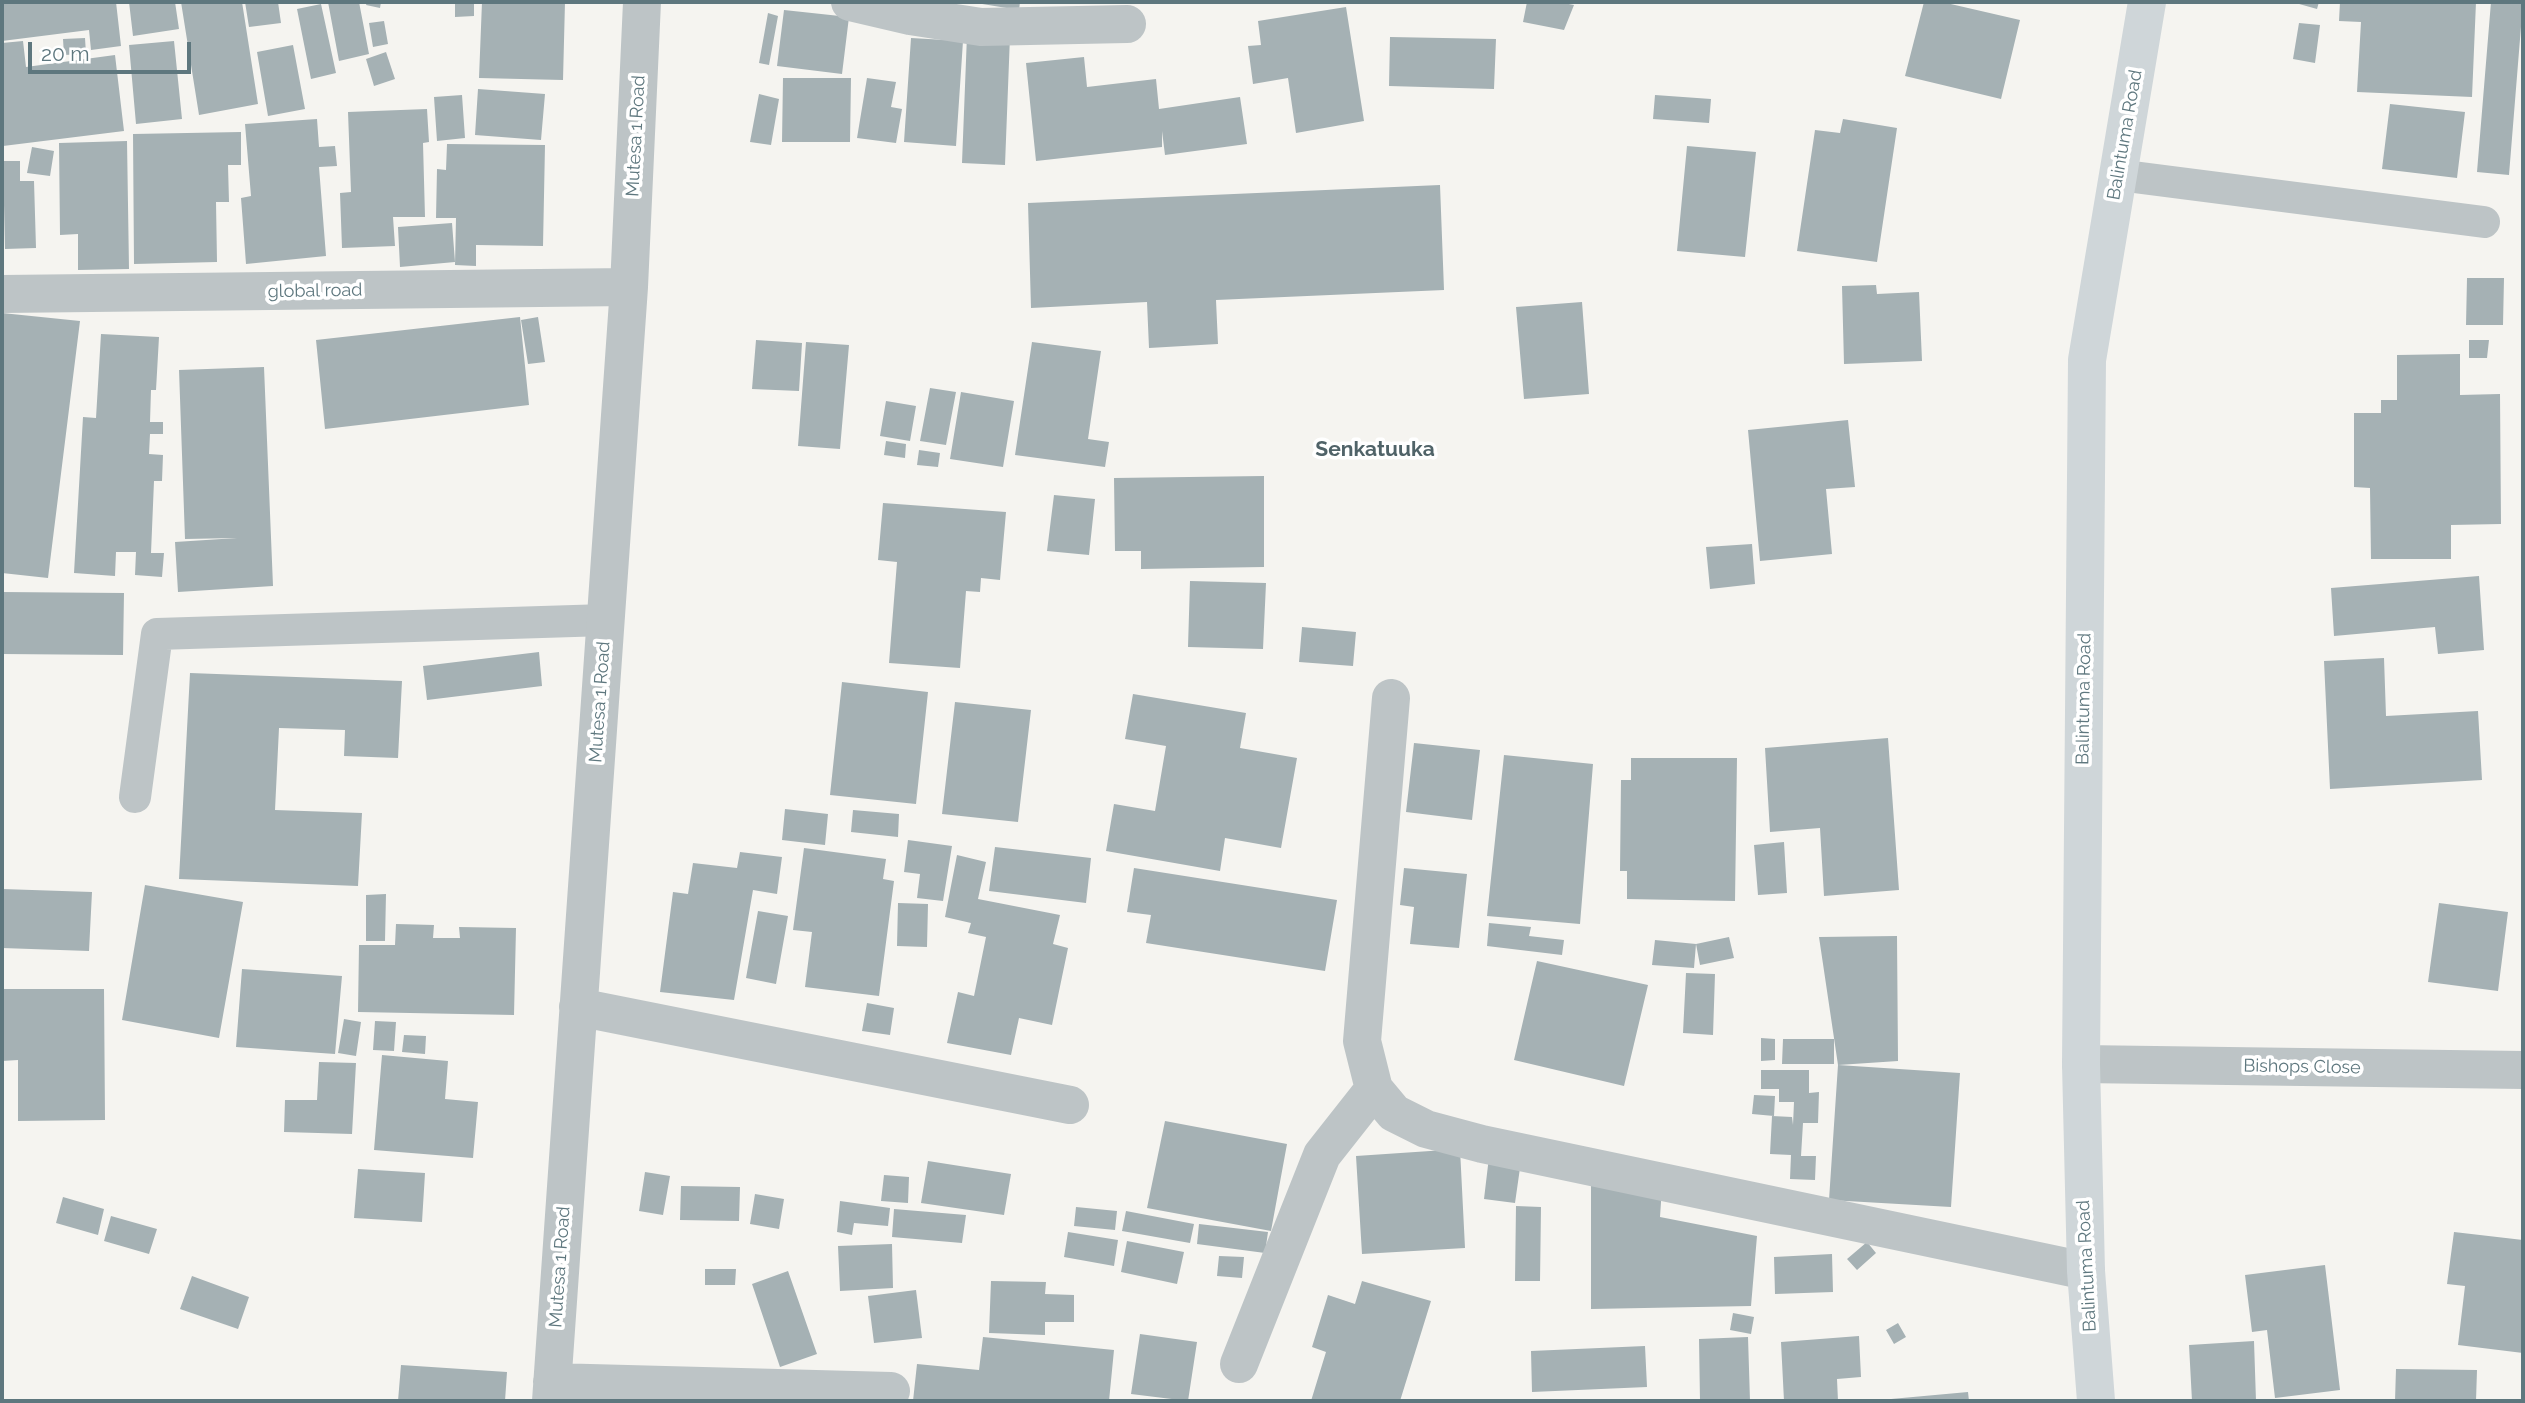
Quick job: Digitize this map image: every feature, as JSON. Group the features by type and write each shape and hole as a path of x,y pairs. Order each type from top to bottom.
{"main road":[{"name":"Balintuma Road","path":"2096,1401 2086,1271 2081,1064 2087,360 2147,2"}],"street":[{"name":"Mutesa 1 Road","path":"551,1392 629,287 642,2"},
{"path":"850,2 910,16 981,27 1127,24"},
{"name":"global road","path":"2,294 629,287"},
{"path":"1391,698 1362,1041 1374,1089 1394,1113 1426,1129 1482,1144 2086,1271"},
{"path":"578,1007 1070,1105"},
{"name":"Bishops Close","path":"2081,1064 2523,1070"},
{"path":"1239,1364 1322,1155 1374,1089"},
{"path":"551,1392 891,1391"}],"lane":[{"path":"2118,175 2484,222"},
{"path":"135,797 157,634 606,620"}],"building":[{"path":"2,2 116,2 121,46 91,50 89,30 2,41"},
{"path":"129,2 175,2 179,29 133,36"},
{"path":"181,2 242,2 258,104 199,115"},
{"path":"245,2 278,2 281,23 249,27"},
{"path":"328,2 359,2 369,54 339,61"},
{"path":"367,2 381,2 380,8 366,5"},
{"path":"455,2 474,2 474,16 455,17"},
{"path":"482,2 565,2 563,80 479,78"},
{"path":"970,2 1020,2 1019,10"},
{"path":"1527,2 1574,5 1564,30 1523,22"},
{"path":"1924,2 1942,2 2020,20 2001,99 1905,76"},
{"path":"2292,2 2319,2 2317,9"},
{"path":"2340,2 2476,2 2472,97 2357,92 2361,22 2339,21"},
{"path":"2491,2 2523,2 2509,175 2477,172"},
{"path":"321,4 336,73 311,79 297,9"},
{"path":"1346,7 1364,121 1296,133 1288,78 1253,84 1248,46 1261,45 1258,21"},
{"path":"784,10 849,17 842,74 777,66"},
{"path":"768,13 778,16 769,65 759,63"},
{"path":"384,21 388,44 373,47 369,23"},
{"path":"2299,23 2320,25 2315,63 2293,59"},
{"path":"967,35 1010,36 1005,165 962,163"},
{"path":"1390,37 1496,39 1494,89 1389,86"},
{"path":"85,38 86,54 64,55 63,39"},
{"path":"911,38 963,41 956,146 904,142"},
{"path":"23,41 26,67 115,55 124,131 3,146 2,43"},
{"path":"174,41 182,119 136,124 129,45"},
{"path":"293,45 305,109 268,116 257,52"},
{"path":"386,52 395,79 374,86 366,59"},
{"path":"1084,57 1087,87 1156,79 1159,109 1240,97 1247,144 1165,155 1162,131 1162,147 1036,161 1026,63"},
{"path":"783,78 851,78 850,142 782,142"},
{"path":"867,78 896,82 891,107 902,109 896,143 857,138"},
{"path":"478,89 545,94 541,140 475,135"},
{"path":"759,94 779,99 771,145 750,142"},
{"path":"462,95 465,138 437,141 434,97"},
{"path":"1655,95 1711,99 1709,123 1653,119"},
{"path":"2390,104 2465,112 2457,178 2382,169"},
{"path":"427,109 429,142 423,143 425,217 393,217 395,246 342,248 340,193 351,192 348,112"},
{"path":"317,119 319,147 335,146 337,166 319,167 326,256 246,264 241,198 251,196 245,124"},
{"path":"1843,119 1897,128 1877,262 1797,251 1815,130 1840,133"},
{"path":"241,132 241,165 228,165 229,202 216,202 217,262 134,264 133,134"},
{"path":"127,141 129,269 78,270 78,234 60,235 59,143"},
{"path":"447,144 545,145 543,246 476,245 476,266 455,265 456,218 436,218 437,169 446,170"},
{"path":"1687,146 1756,152 1745,257 1677,251"},
{"path":"32,147 54,151 50,176 27,173"},
{"path":"3,161 20,161 20,181 34,181 36,248 5,249"},
{"path":"1440,185 1444,290 1216,300 1218,344 1149,348 1147,302 1031,308 1028,203"},
{"path":"452,223 455,262 400,267 398,227"},
{"path":"2467,278 2504,278 2503,325 2466,325"},
{"path":"1876,285 1877,294 1919,292 1922,361 1844,364 1842,286"},
{"path":"1582,302 1589,394 1524,399 1516,307"},
{"path":"2,313 80,321 48,578 2,573"},
{"path":"520,317 529,405 325,429 316,340"},
{"path":"538,317 545,362 528,364 521,320"},
{"path":"101,334 159,337 156,390 151,390 150,422 163,422 163,434 150,434 149,454 163,455 162,481 154,481 151,553 164,553 162,577 135,575 136,552 116,552 115,576 74,573 83,417 96,418"},
{"path":"756,340 802,343 799,391 752,389"},
{"path":"2469,340 2489,340 2487,358 2469,358"},
{"path":"806,342 849,345 840,449 798,446"},
{"path":"1032,342 1101,351 1088,439 1109,442 1105,467 1015,455"},
{"path":"2460,354 2460,395 2500,394 2501,524 2451,525 2451,559 2371,559 2370,488 2354,487 2354,413 2381,413 2381,400 2397,400 2397,355"},
{"path":"264,367 273,586 178,592 175,542 237,538 185,539 179,370"},
{"path":"930,388 956,392 946,445 920,441"},
{"path":"961,392 1014,401 1003,467 950,459"},
{"path":"886,401 916,406 910,441 880,436"},
{"path":"1848,420 1855,487 1826,489 1832,554 1760,561 1748,430"},
{"path":"886,441 906,444 905,458 884,455"},
{"path":"919,450 940,453 938,467 917,465"},
{"path":"1264,476 1264,567 1141,569 1141,551 1115,551 1114,478"},
{"path":"1054,495 1095,499 1089,555 1047,551"},
{"path":"883,503 1006,512 1000,580 981,578 980,592 966,591 960,668 889,663 897,562 878,560"},
{"path":"1752,544 1755,584 1710,589 1706,547"},
{"path":"2479,576 2484,650 2438,654 2435,627 2334,636 2331,588"},
{"path":"1190,581 1266,583 1263,649 1188,647"},
{"path":"2,592 124,593 123,655 2,654"},
{"path":"1302,627 1356,632 1353,666 1299,662"},
{"path":"539,652 542,686 427,700 423,666"},
{"path":"2384,658 2386,716 2478,711 2482,780 2330,789 2324,661"},
{"path":"190,673 402,681 398,758 344,756 345,730 279,728 275,810 362,813 358,886 179,879"},
{"path":"842,682 928,692 916,804 830,795"},
{"path":"1133,694 1246,713 1240,748 1297,758 1281,848 1225,838 1220,871 1106,851 1114,804 1155,811 1166,746 1125,739"},
{"path":"955,702 1031,710 1018,822 942,814"},
{"path":"1888,738 1899,890 1824,896 1820,828 1770,832 1765,748"},
{"path":"1414,743 1480,750 1472,820 1406,812"},
{"path":"1504,755 1593,764 1580,924 1487,916"},
{"path":"1631,758 1737,758 1735,901 1627,899 1627,871 1620,871 1621,780 1631,780"},
{"path":"785,809 828,814 825,845 782,840"},
{"path":"853,810 899,814 898,837 851,832"},
{"path":"908,840 952,846 943,901 917,898 920,874 904,872"},
{"path":"1784,842 1787,893 1758,895 1754,845"},
{"path":"995,847 1091,858 1086,903 989,891"},
{"path":"804,848 886,859 883,879 894,881 879,996 805,987 812,932 793,930"},
{"path":"740,852 782,857 777,894 753,890 734,1000 660,992 673,892 688,894 693,863 737,868"},
{"path":"957,855 986,862 978,899 1060,915 1053,944 1068,948 1052,1025 1019,1018 1011,1055 947,1043 958,992 974,996 986,937 968,933 971,923 945,917"},
{"path":"1134,868 1337,900 1325,971 1146,943 1151,915 1127,912"},
{"path":"1404,868 1467,874 1459,948 1410,944 1414,907 1400,905"},
{"path":"145,885 243,902 219,1038 122,1020"},
{"path":"2,889 92,892 89,951 2,948"},
{"path":"386,894 385,941 366,941 366,895"},
{"path":"898,903 928,904 927,947 897,946"},
{"path":"2439,903 2508,912 2498,991 2428,982"},
{"path":"758,911 788,916 776,984 746,978"},
{"path":"1489,923 1531,927 1529,936 1564,940 1562,955 1487,946"},
{"path":"396,924 434,925 433,938 460,938 459,927 516,928 514,1015 358,1012 359,945 395,945"},
{"path":"1897,936 1898,1061 1838,1065 1819,937"},
{"path":"1729,937 1734,958 1700,965 1696,944"},
{"path":"1655,940 1696,944 1694,968 1652,965"},
{"path":"1537,961 1648,985 1624,1086 1514,1060"},
{"path":"242,969 342,976 335,1054 236,1047"},
{"path":"1686,973 1715,974 1713,1035 1683,1033"},
{"path":"2,989 104,989 105,1120 18,1121 18,1060 2,1061"},
{"path":"867,1003 894,1008 890,1035 862,1031"},
{"path":"344,1019 361,1022 356,1056 338,1053"},
{"path":"375,1021 396,1022 394,1051 373,1050"},
{"path":"404,1035 426,1036 425,1054 402,1052"},
{"path":"1761,1038 1775,1039 1775,1060 1761,1061"},
{"path":"1783,1039 1834,1039 1834,1064 1782,1064"},
{"path":"382,1055 448,1061 445,1099 478,1102 473,1158 374,1150"},
{"path":"319,1062 356,1063 352,1134 284,1132 285,1100 317,1100"},
{"path":"1838,1065 1960,1073 1951,1207 1829,1200"},
{"path":"1761,1070 1809,1070 1809,1093 1819,1092 1818,1123 1803,1123 1801,1156 1816,1156 1815,1180 1790,1179 1791,1155 1770,1154 1772,1116 1792,1117 1793,1125 1794,1102 1779,1102 1779,1089 1761,1089"},
{"path":"1754,1095 1775,1096 1774,1116 1752,1114"},
{"path":"1165,1121 1287,1144 1271,1231 1147,1208"},
{"path":"1460,1149 1465,1248 1362,1254 1356,1156"},
{"path":"1489,1157 1521,1161 1515,1203 1484,1199"},
{"path":"928,1161 1011,1174 1004,1215 921,1203"},
{"path":"358,1169 425,1173 422,1222 354,1218"},
{"path":"645,1172 670,1176 663,1215 639,1211"},
{"path":"884,1175 909,1177 908,1203 881,1201"},
{"path":"1591,1184 1662,1187 1660,1217 1757,1236 1751,1306 1591,1309"},
{"path":"681,1186 740,1187 739,1221 680,1220"},
{"path":"755,1194 784,1199 779,1229 750,1224"},
{"path":"63,1197 104,1209 98,1235 56,1223"},
{"path":"840,1201 890,1208 888,1226 854,1223 852,1235 837,1232"},
{"path":"1516,1206 1541,1207 1540,1281 1515,1281"},
{"path":"1076,1207 1117,1211 1115,1230 1074,1226"},
{"path":"894,1209 966,1215 962,1243 892,1237"},
{"path":"1126,1211 1194,1224 1190,1243 1122,1231"},
{"path":"111,1216 157,1229 149,1254 104,1241"},
{"path":"1199,1224 1268,1232 1265,1253 1197,1244"},
{"path":"1068,1232 1118,1240 1114,1266 1064,1257"},
{"path":"2454,1232 2523,1240 2523,1353 2458,1345 2465,1286 2447,1284"},
{"path":"1127,1241 1184,1252 1177,1284 1121,1272"},
{"path":"1867,1242 1876,1253 1857,1270 1847,1259"},
{"path":"892,1244 893,1288 840,1291 838,1246"},
{"path":"1832,1254 1833,1292 1775,1294 1774,1257"},
{"path":"1219,1256 1244,1257 1242,1278 1217,1276"},
{"path":"2325,1265 2340,1390 2275,1398 2267,1330 2252,1332 2245,1275"},
{"path":"705,1269 736,1269 735,1285 705,1285"},
{"path":"788,1271 817,1354 780,1367 752,1284"},
{"path":"192,1276 249,1297 238,1329 180,1309"},
{"path":"991,1281 1046,1282 1045,1294 1074,1295 1074,1322 1045,1322 1045,1335 989,1333"},
{"path":"1362,1281 1431,1301 1400,1401 1311,1401 1326,1352 1312,1347 1328,1295 1355,1304"},
{"path":"916,1290 922,1338 874,1343 868,1296"},
{"path":"1733,1313 1754,1317 1751,1334 1730,1330"},
{"path":"1898,1323 1906,1337 1894,1344 1886,1330"},
{"path":"1140,1334 1197,1342 1188,1401 1131,1394"},
{"path":"1859,1336 1861,1377 1837,1379 1838,1401 1784,1401 1781,1342"},
{"path":"983,1337 1114,1350 1109,1401 913,1401 917,1364 979,1370"},
{"path":"1748,1337 1750,1401 1700,1401 1699,1339"},
{"path":"2254,1341 2256,1401 2192,1401 2189,1345"},
{"path":"1645,1346 1647,1387 1532,1392 1531,1351"},
{"path":"401,1365 507,1372 505,1401 398,1401"},
{"path":"2396,1369 2477,1370 2476,1401 2395,1401"},
{"path":"1968,1392 1969,1401 1891,1401 1891,1399"}],"district":[{"name":"Senkatuuka","path":"1375,450"}]}
